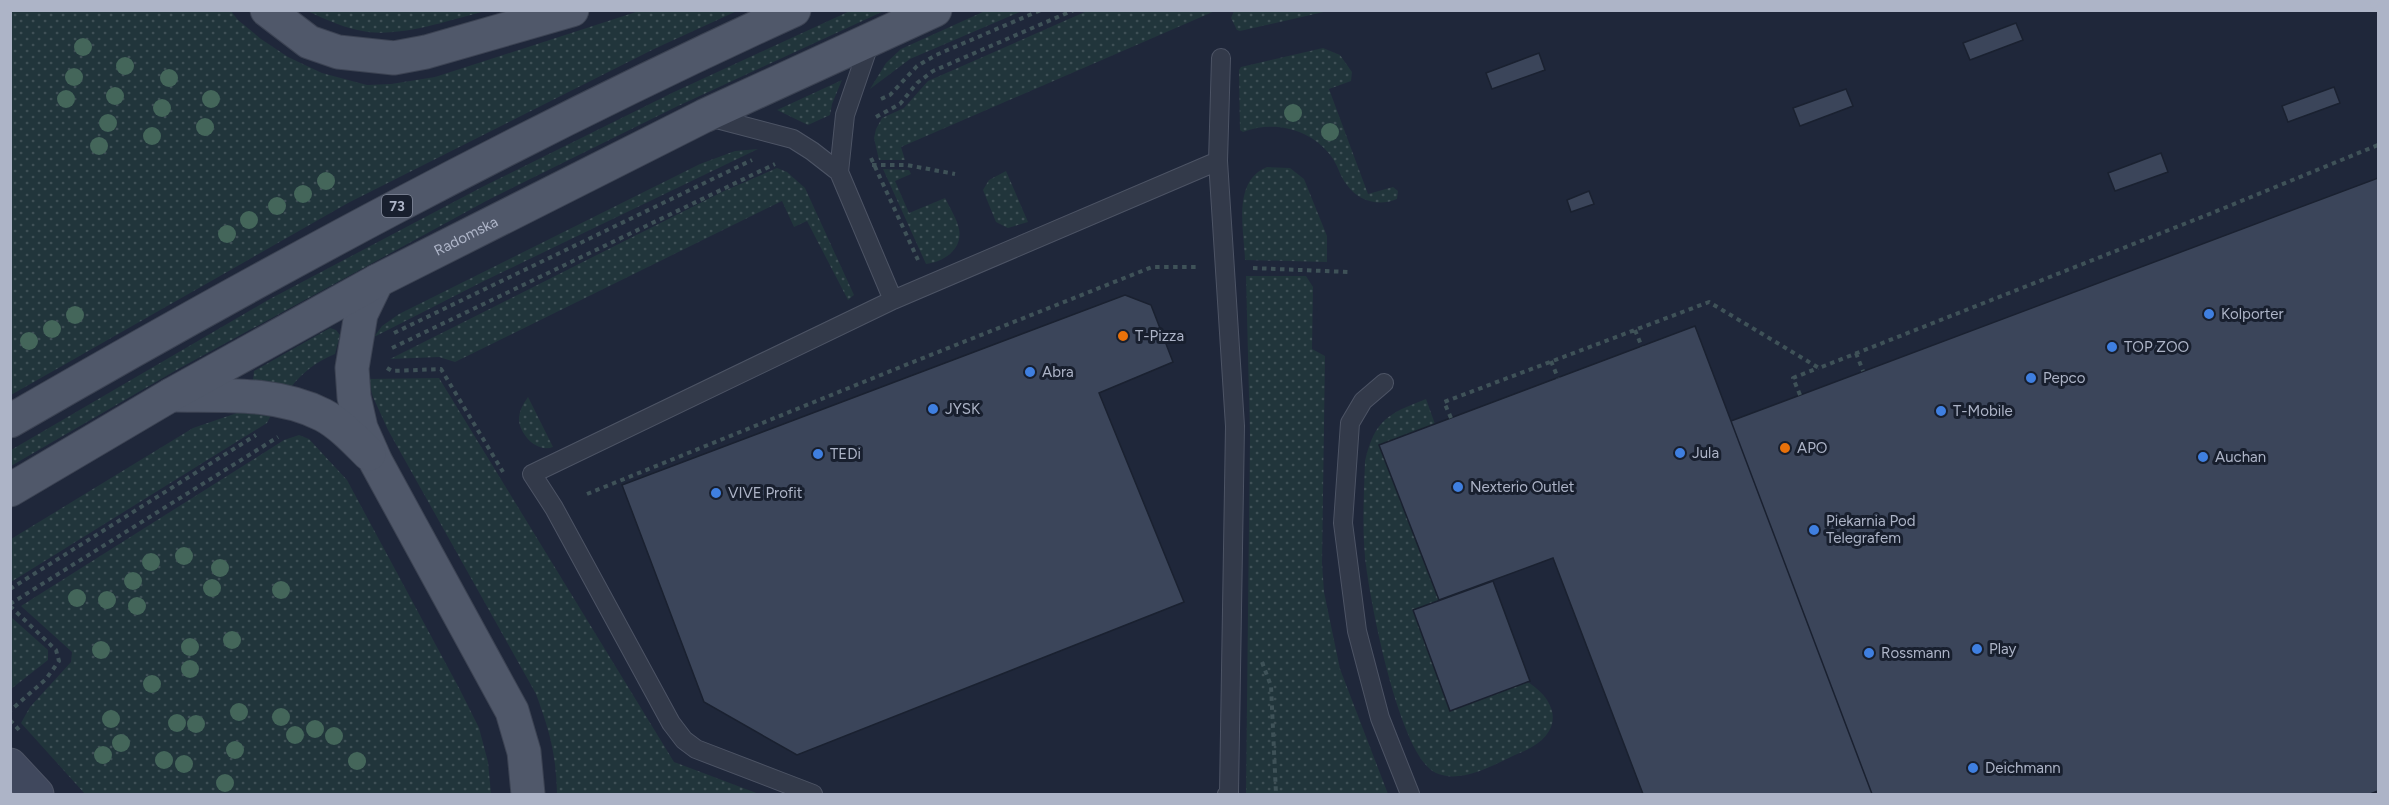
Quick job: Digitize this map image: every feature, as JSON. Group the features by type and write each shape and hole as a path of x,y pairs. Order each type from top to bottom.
{"main road":[{"path":"267,10 309,42 338,52 394,58 426,52 572,10"},
{"name":"73","path":"10,421 204,310 376,217 651,78 794,10"},
{"name":"Radomska","path":"10,490 171,395 377,281 704,116 935,10"},
{"path":"377,281 361,314 352,368 354,397 361,428 376,462 512,711 524,752 528,795"},
{"path":"171,395 273,398 291,402 325,416 348,434 376,462"}],"street":[{"path":"10,765 37,795"}],"lane":[{"path":"871,39 845,115 839,172 893,300"},
{"path":"1221,58 1218,161 1235,426 1230,782 1227,795"},
{"path":"704,116 793,139 839,172"},
{"path":"813,795 696,748 684,740 671,723 555,508 532,474 893,300 1218,161"},
{"path":"1384,383 1363,400 1350,423 1343,523 1357,631 1380,718 1410,795"}],"path":[{"path":"872,102 890,95 917,66 936,55 1041,10"},
{"path":"873,119 900,104 917,83 933,71 1074,10"},
{"path":"1800,395 1793,378 2379,145"},
{"path":"870,155 872,165 930,285"},
{"path":"392,334 757,157"},
{"path":"385,351 780,162"},
{"path":"872,165 907,165 955,174"},
{"path":"587,494 1152,267 1206,267"},
{"path":"1263,269 1348,272"},
{"path":"1451,418 1444,402 1709,302 1819,368"},
{"path":"1635,330 1641,347"},
{"path":"1856,352 1863,371"},
{"path":"1551,361 1558,378"},
{"path":"392,371 441,369 506,478"},
{"path":"10,589 264,430"},
{"path":"10,711 46,679 59,661 56,650 10,605 285,432"},
{"path":"1259,657 1271,686 1276,795"}],"shaded area":[{"path":"11,10 231,11 238,20 261,39 288,57 322,73 367,85 391,84 435,77 639,11 737,11 654,49 348,203 11,395"},
{"path":"852,10 884,11 678,106 488,200 180,368 11,466 11,450 268,300 484,186 674,92"},
{"path":"1234,10 1328,11 1240,31 1237,30 1231,18"},
{"path":"307,11 486,11 427,26 382,33 352,29"},
{"path":"985,11 1022,11 910,59 870,89 886,63 901,49"},
{"path":"1087,11 1215,11 901,147 905,160 879,160 874,138 882,118 904,108 928,81"},
{"path":"1323,48 1340,55 1352,72 1351,81 1329,89 1368,194 1393,187 1398,191 1397,199 1376,202 1357,195 1345,182 1331,156 1323,147 1303,133 1279,127 1255,128 1243,132 1240,130 1239,70 1241,67"},
{"path":"842,80 830,115 808,125 777,110"},
{"path":"758,149 484,281 374,337 382,326 399,314 700,164 735,151"},
{"path":"1267,167 1290,168 1304,179 1327,236 1327,262 1245,260 1242,221 1244,195 1256,174"},
{"path":"777,168 787,172 805,188 854,295 848,300 807,221 794,227 782,201 455,362 439,357 390,359 724,191"},
{"path":"883,169 909,170 911,174 895,181 909,213 945,198 955,217 959,236 955,249 945,258 926,264"},
{"path":"1006,171 1028,222 1008,228 996,222 983,190 989,180"},
{"path":"1246,276 1306,276 1313,287 1312,349 1325,356 1322,563 1324,592 1340,669 1388,794 1246,794 1250,435"},
{"path":"330,328 336,330 340,335 335,354 311,368 291,387 253,380 254,371"},
{"path":"439,378 674,762 759,794 557,794 551,743 536,694 388,430 373,397 368,379"},
{"path":"528,397 553,447 535,445 522,431 519,417"},
{"path":"1426,399 1435,424 1379,445 1439,600 1413,610 1450,711 1528,682 1547,700 1552,710 1553,720 1544,738 1535,745 1480,771 1457,776 1436,773 1422,761 1410,738 1398,708 1379,639 1365,557 1363,521 1365,461 1373,436 1385,420 1393,414"},
{"path":"257,411 272,413 267,423 11,582 11,539 193,428 237,413"},
{"path":"299,435 309,439 347,480 459,688 479,728 488,762 491,794 85,794 21,723 30,707 71,662 72,652 21,606 284,440"},
{"path":"11,617 48,650 48,660 11,689"}],"building":[{"path":"2016,23 2023,40 1970,60 1963,43"},
{"path":"1539,53 1545,70 1492,89 1486,73"},
{"path":"2334,87 2340,103 2288,122 2282,106"},
{"path":"1846,89 1853,106 1800,126 1793,108"},
{"path":"2161,153 2168,172 2115,191 2108,173"},
{"path":"2378,178 2378,791 2370,794 1872,794 1731,421"},
{"path":"1589,191 1594,204 1571,212 1567,200"},
{"path":"1125,295 1151,305 1173,362 1099,393 1184,602 797,755 704,702 622,485"},
{"path":"1695,326 1872,794 1643,794 1553,558 1439,600 1379,445"},
{"path":"1493,581 1530,681 1450,711 1413,610"}],"place":[{"name":"Kolporter","path":"2209,314"},
{"name":"T-Pizza","path":"1123,336"},
{"name":"TOP ZOO","path":"2112,347"},
{"name":"Abra","path":"1030,372"},
{"name":"Pepco","path":"2031,378"},
{"name":"JYSK","path":"933,409"},
{"name":"T-Mobile","path":"1941,411"},
{"name":"APO","path":"1785,448"},
{"name":"Jula","path":"1680,453"},
{"name":"TEDi","path":"818,454"},
{"name":"Auchan","path":"2203,457"},
{"name":"Nexterio Outlet","path":"1458,487"},
{"name":"VIVE Profit","path":"716,493"},
{"name":"Piekarnia Pod Telegrafem","path":"1814,530"},
{"name":"Play","path":"1977,649"},
{"name":"Rossmann","path":"1869,653"},
{"name":"Deichmann","path":"1973,768"}]}
